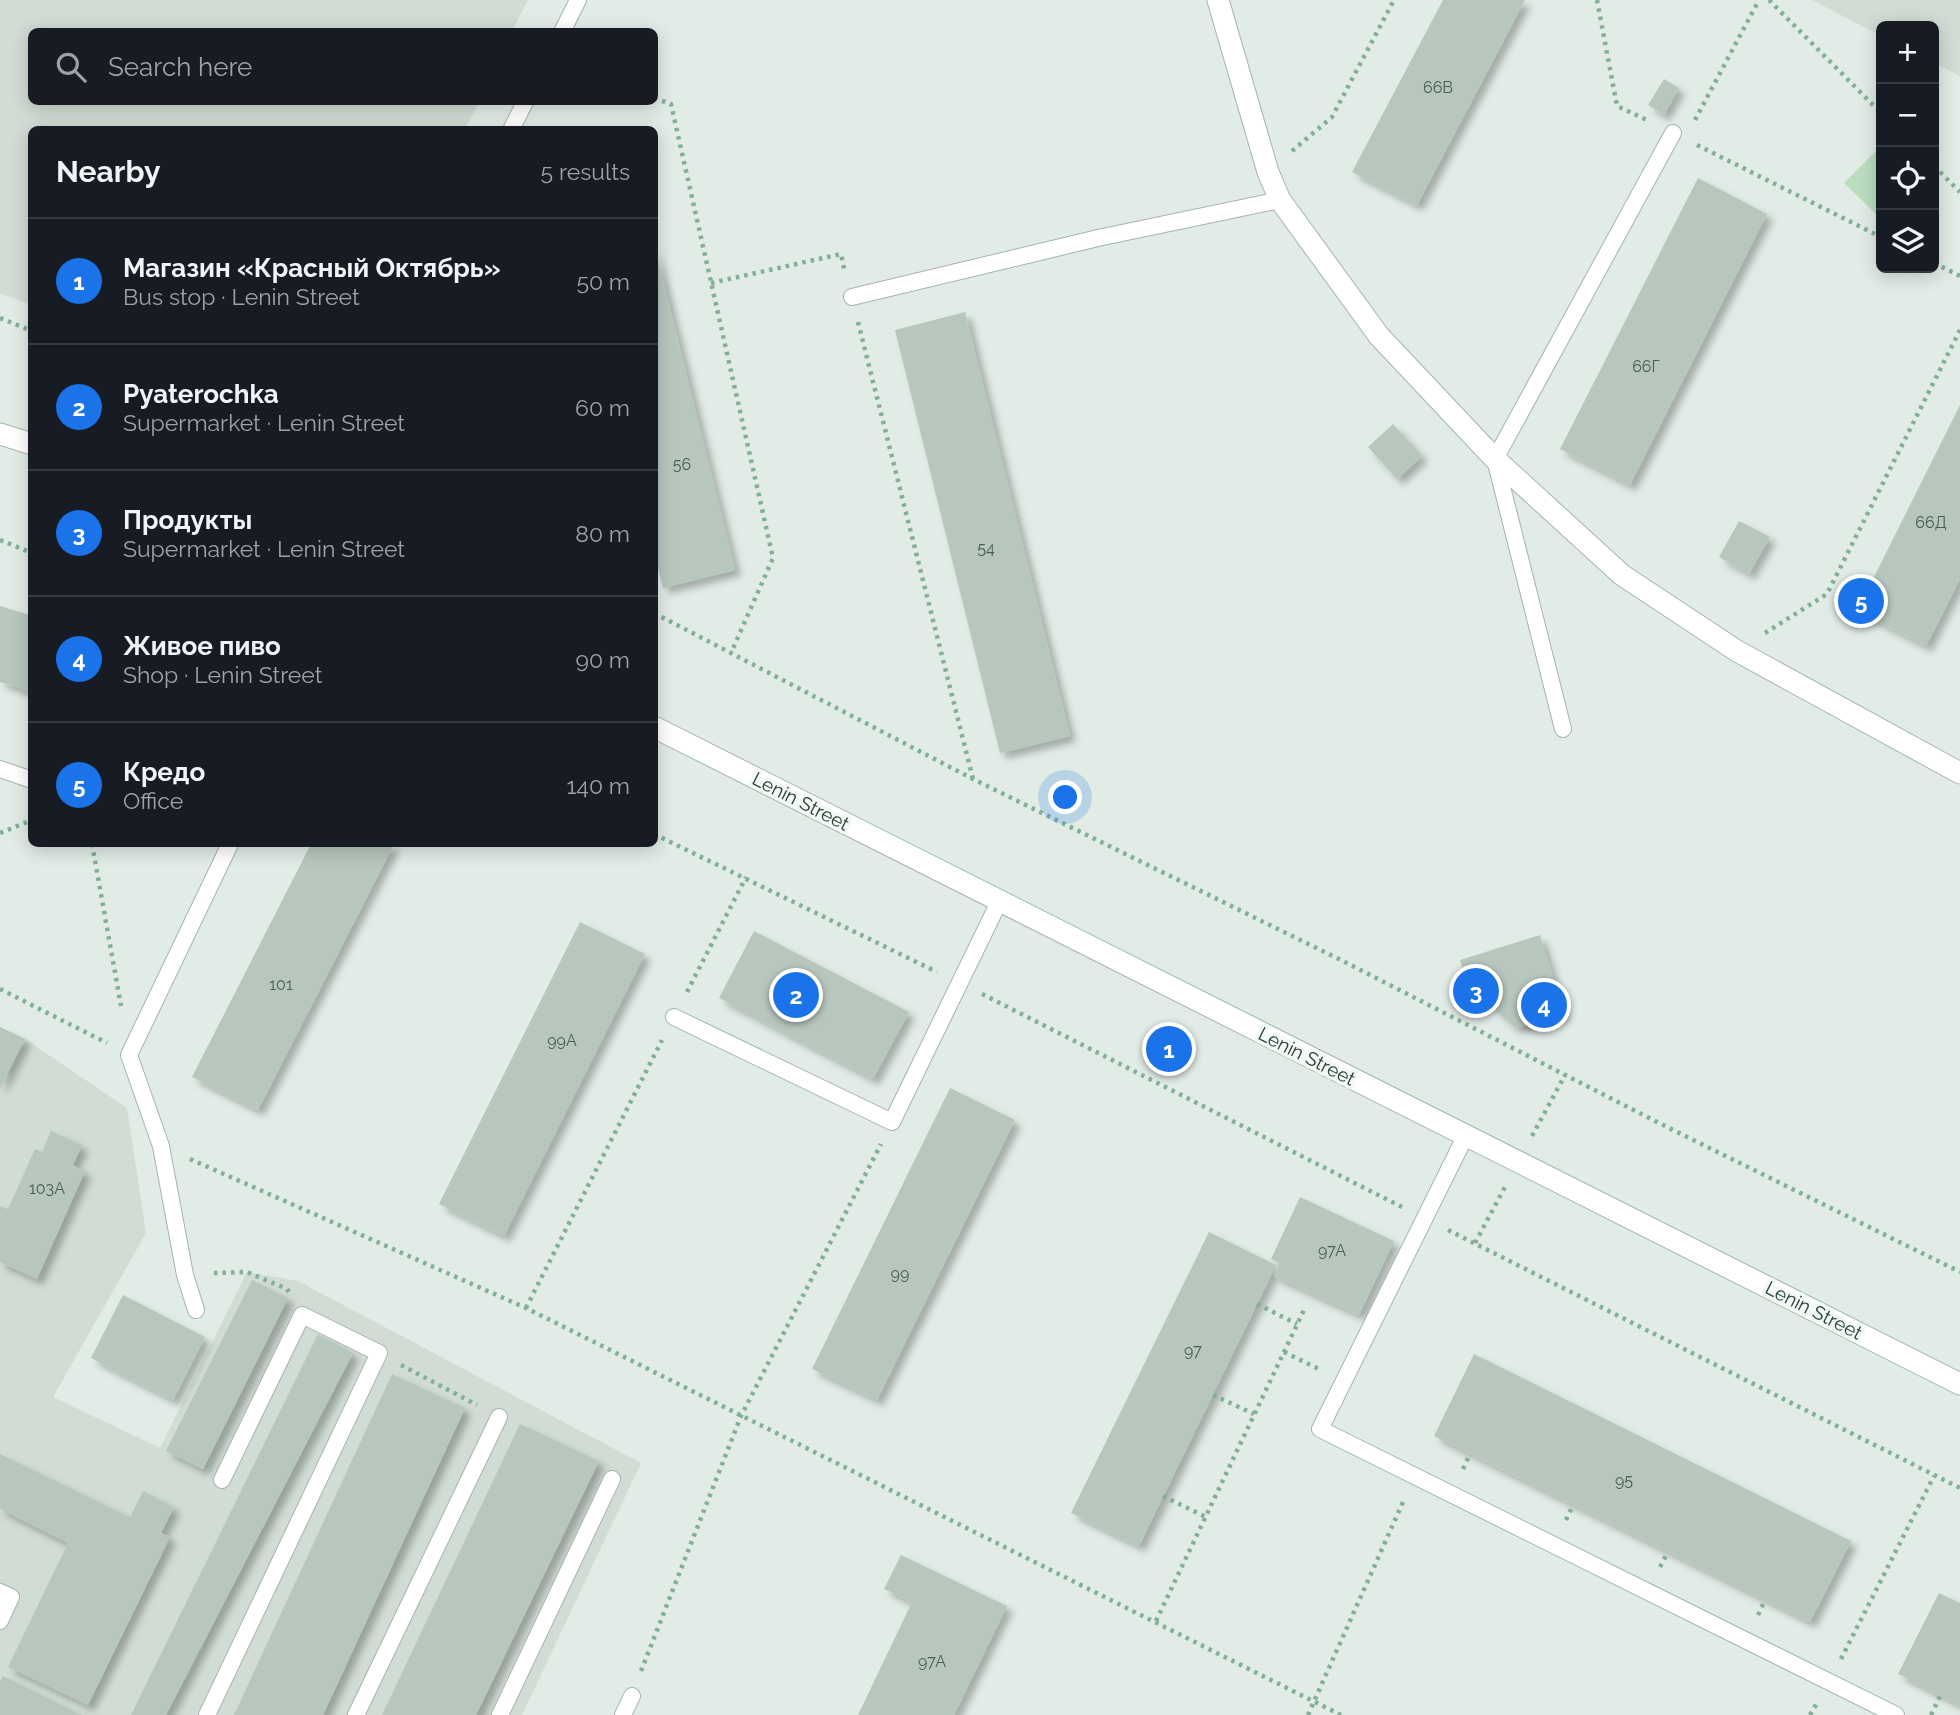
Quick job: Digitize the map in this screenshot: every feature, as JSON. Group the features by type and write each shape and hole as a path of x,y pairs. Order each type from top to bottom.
{"main road":[{"path":"1219,0 1268,172 1280,200 1379,336 1495,459 1622,575 1737,651 1960,773"},
{"path":"0,434 28,443"},
{"name":"Lenin Street","path":"658,729 1960,1384"}],"lane":[{"path":"564,28 579,0"},
{"path":"513,126 524,105"},
{"path":"1563,729 1495,459 1679,136"},
{"path":"852,297 1098,238 1280,200"},
{"path":"0,769 28,779"},
{"path":"196,1310 185,1275 160,1146 129,1055 229,847"},
{"path":"674,1017 892,1122 999,902"},
{"path":"1466,1135 1320,1429 1896,1715"},
{"path":"207,1715 379,1353 302,1315 222,1480"},
{"path":"356,1715 499,1417"},
{"path":"500,1715 612,1479"},
{"path":"0,1592 11,1597 0,1621"},
{"path":"623,1715 632,1696"}],"path":[{"path":"1268,172 1332,117 1394,0"},
{"path":"1597,0 1618,106 1876,234"},
{"path":"1679,136 1759,0"},
{"path":"1769,0 1876,108"},
{"path":"658,99 671,104 773,558 731,653"},
{"path":"1939,171 1960,192"},
{"path":"711,283 841,254 973,779"},
{"path":"1939,266 1960,276"},
{"path":"0,318 28,329"},
{"path":"1737,651 1827,594 1960,330"},
{"path":"0,540 28,551"},
{"path":"658,615 973,779 1339,959 1661,1124 1960,1272"},
{"path":"0,832 28,822"},
{"path":"658,836 959,983 1960,1488"},
{"path":"93,847 129,1055"},
{"path":"526,1308 746,877"},
{"path":"0,989 129,1055"},
{"path":"632,1696 741,1416 892,1122"},
{"path":"160,1146 526,1308 1341,1715"},
{"path":"185,1275 247,1272 287,1289 302,1315"},
{"path":"1257,1304 1297,1324"},
{"path":"1156,1621 1304,1310"},
{"path":"1284,1352 1344,1380"},
{"path":"379,1353 499,1417"},
{"path":"1213,1395 1254,1414"},
{"path":"1308,1715 1415,1476"},
{"path":"1829,1682 1934,1476"},
{"path":"1163,1496 1206,1517"},
{"path":"1931,1715 1940,1696"}],"shaded area":[{"path":"0,0 528,0 514,28 28,28 28,105 477,105 467,126 28,126 28,304 0,293"},
{"path":"1812,0 1960,0 1960,76 1939,66 1939,21 1876,21 1876,33"},
{"path":"0,1027 25,1039 127,1108 146,1233 53,1397 160,1448 247,1272 298,1281 641,1463 522,1715 0,1715"}],"green space":[{"path":"1876,151 1876,214 1844,183"}],"building":[{"path":"1443,0 1525,0 1417,205 1352,172"},
{"path":"1664,79 1679,88 1664,115 1648,105"},
{"path":"1698,178 1767,214 1630,485 1560,449"},
{"path":"658,260 735,570 663,588 658,568"},
{"path":"965,312 1070,736 1000,753 895,330"},
{"path":"1960,405 1960,579 1926,646 1857,611"},
{"path":"1393,424 1422,456 1397,479 1368,447"},
{"path":"1739,521 1770,537 1749,574 1719,557"},
{"path":"0,606 28,615 28,691 0,682"},
{"path":"309,847 392,847 258,1110 192,1077"},
{"path":"580,922 645,954 504,1236 439,1204"},
{"path":"754,931 909,1012 873,1079 719,998"},
{"path":"1540,935 1564,1014 1516,1028 1486,1001 1474,1005 1460,960"},
{"path":"0,1027 25,1039 0,1088"},
{"path":"950,1088 1015,1120 877,1400 812,1369"},
{"path":"51,1131 82,1145 73,1165 85,1171 37,1279 0,1262 0,1206 8,1209 35,1149 42,1152"},
{"path":"1300,1197 1394,1241 1359,1315 1274,1276 1279,1263 1271,1259"},
{"path":"1209,1232 1276,1265 1139,1546 1071,1513"},
{"path":"252,1280 288,1298 203,1469 166,1451"},
{"path":"123,1295 205,1337 173,1400 91,1358"},
{"path":"318,1334 353,1353 166,1715 131,1715"},
{"path":"1474,1354 1851,1541 1810,1622 1434,1436"},
{"path":"392,1374 465,1408 323,1715 234,1715"},
{"path":"520,1424 599,1461 476,1715 382,1715"},
{"path":"0,1454 130,1517 143,1491 174,1507 161,1533 170,1537 88,1705 8,1667 68,1543 0,1509"},
{"path":"901,1555 1007,1606 954,1715 858,1715 912,1602 884,1589"},
{"path":"1939,1593 1960,1603 1960,1705 1898,1674"},
{"path":"3,1676 82,1715 0,1715 0,1682"}],"place":[{"name":"Кредо","path":"1861,601"},
{"name":"Продукты","path":"1476,991"},
{"name":"Pyaterochka","path":"796,995"},
{"name":"Живое пиво","path":"1544,1005"},
{"name":"Магазин «Красный Октябрь»","path":"1169,1049"}]}
